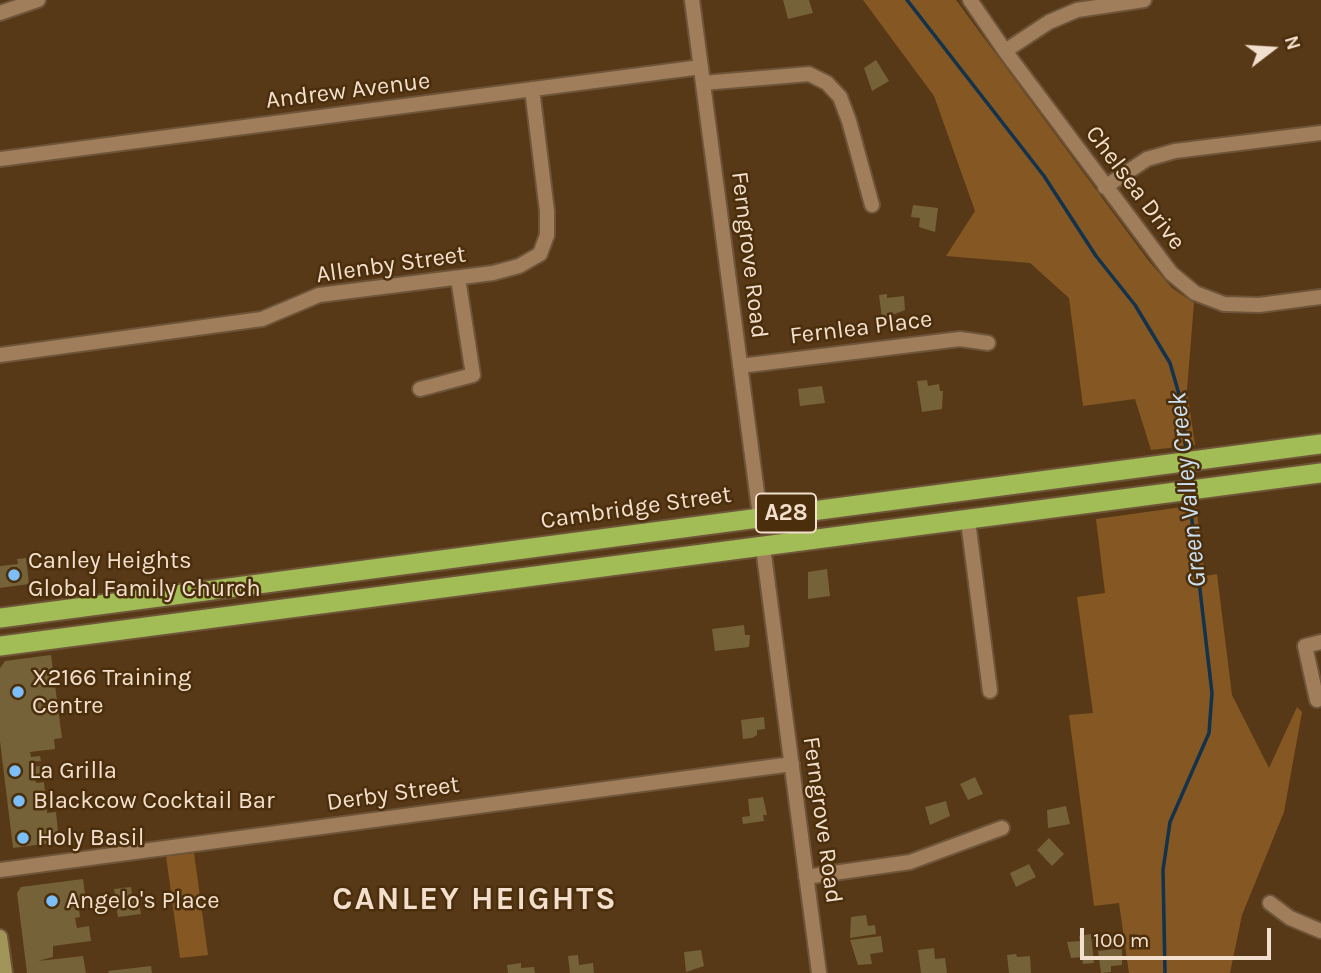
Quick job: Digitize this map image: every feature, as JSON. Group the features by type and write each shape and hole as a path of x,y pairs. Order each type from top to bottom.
{"highway":[{"name":"Cambridge Street","path":"0,618 1321,444"},
{"name":"A28","path":"0,646 1321,473"}],"main road":[{"path":"0,937 5,973"}],"street":[{"path":"0,13 38,0"},
{"name":"Ferngrove Road","path":"692,0 760,516"},
{"name":"Chelsea Drive","path":"970,0 1105,187 1171,273 1195,293 1224,304 1259,305 1321,297"},
{"path":"1005,51 1049,22 1077,10 1144,0"},
{"name":"Andrew Avenue","path":"0,159 701,67"},
{"path":"703,83 809,74 827,83 840,97 849,121 872,205"},
{"name":"Allenby Street","path":"0,355 262,319 319,295 458,278 519,266 540,254 547,235 547,211 532,89"},
{"path":"1105,187 1147,159 1175,152 1321,133"},
{"path":"419,389 473,375 458,278"},
{"name":"Fernlea Place","path":"740,366 960,339 988,343"},
{"path":"968,521 990,691"},
{"name":"Ferngrove Road","path":"763,547 819,973"},
{"path":"1317,700 1305,646 1321,642"},
{"name":"Derby Street","path":"0,870 792,764"},
{"path":"806,877 910,862 1002,828"},
{"path":"1270,903 1290,918 1321,931"}],"shaded area":[{"path":"863,0 956,0 1148,260 1172,288 1194,303 1187,390 1195,445 1151,450 1135,399 1083,406 1069,298 1030,263 946,256 975,211 934,96"},
{"path":"1196,505 1205,576 1217,574 1232,695 1269,768 1297,707 1302,712 1284,812 1242,915 1230,973 1129,973 1119,903 1094,906 1069,715 1093,713 1077,597 1105,593 1096,519"},
{"path":"194,853 208,955 180,958 166,856"}],"building":[{"path":"783,0 809,0 813,13 788,19"},
{"path":"876,60 889,81 872,91 864,68"},
{"path":"913,205 938,208 935,232 919,227 920,218 911,217"},
{"path":"887,294 887,298 904,296 905,310 882,319 879,295"},
{"path":"927,380 928,386 939,384 940,391 943,391 942,409 922,412 917,381"},
{"path":"822,386 825,403 800,406 798,389"},
{"name":"Canley Heights Global Family Church","path":"26,558 29,584 0,588 0,566 18,564 17,559"},
{"path":"827,569 830,596 808,599 808,572"},
{"path":"744,625 745,635 750,635 749,647 715,651 712,629"},
{"path":"51,655 62,738 54,739 55,749 30,752 31,757 40,756 41,761 29,762 30,767 41,766 43,775 35,776 36,783 44,782 47,813 56,812 59,842 13,848 0,741 0,668 5,661"},
{"path":"764,717 765,729 757,730 757,735 752,738 743,739 741,720"},
{"path":"975,777 983,794 968,800 960,784"},
{"path":"763,797 767,815 763,815 764,821 743,824 742,817 750,816 748,799"},
{"path":"946,801 950,816 930,825 925,807"},
{"path":"1066,806 1070,824 1048,828 1047,810"},
{"path":"1049,838 1064,854 1052,866 1037,850"},
{"path":"1029,864 1036,877 1016,887 1010,873"},
{"path":"83,879 87,909 79,910 80,917 75,918 77,928 89,926 91,941 53,946 53,957 38,961 83,956 86,973 27,973 17,893 21,887"},
{"path":"131,887 133,899 138,898 141,914 118,917 114,889"},
{"path":"866,915 868,926 875,925 876,934 850,938 851,917"},
{"path":"1091,934 1094,963 1083,964 1082,957 1071,958 1067,942 1080,941 1079,936"},
{"path":"881,936 883,952 870,954 872,964 858,965 850,940"},
{"path":"934,948 935,959 945,958 947,973 921,973 918,950"},
{"path":"1122,948 1122,965 1111,966 1111,972 1101,973 1098,951"},
{"path":"701,950 704,966 686,972 684,952"},
{"path":"1016,954 1017,957 1030,956 1031,973 1009,973 1007,955"},
{"path":"578,955 579,965 593,963 594,973 570,973 568,956"},
{"path":"521,963 521,968 534,967 535,973 508,973 507,965"},
{"path":"151,966 152,973 108,971"}],"waterway":[{"name":"Green Valley Creek","path":"907,0 1044,176 1096,256 1135,305 1170,363 1183,408 1186,456"},
{"name":"Green Valley Creek","path":"1187,467 1188,484"},
{"name":"Green Valley Creek","path":"1165,973 1163,870 1170,822 1209,733 1212,693 1189,495"}],"place":[{"name":"Canley Heights Global Family Church","path":"14,575"},
{"name":"X2166 Training Centre","path":"18,692"},
{"name":"La Grilla","path":"15,771"},
{"name":"Blackcow Cocktail Bar","path":"19,801"},
{"name":"Holy Basil","path":"23,838"},
{"name":"Angelo's Place","path":"52,901"}],"district":[{"name":"CANLEY HEIGHTS","path":"475,900"}]}
